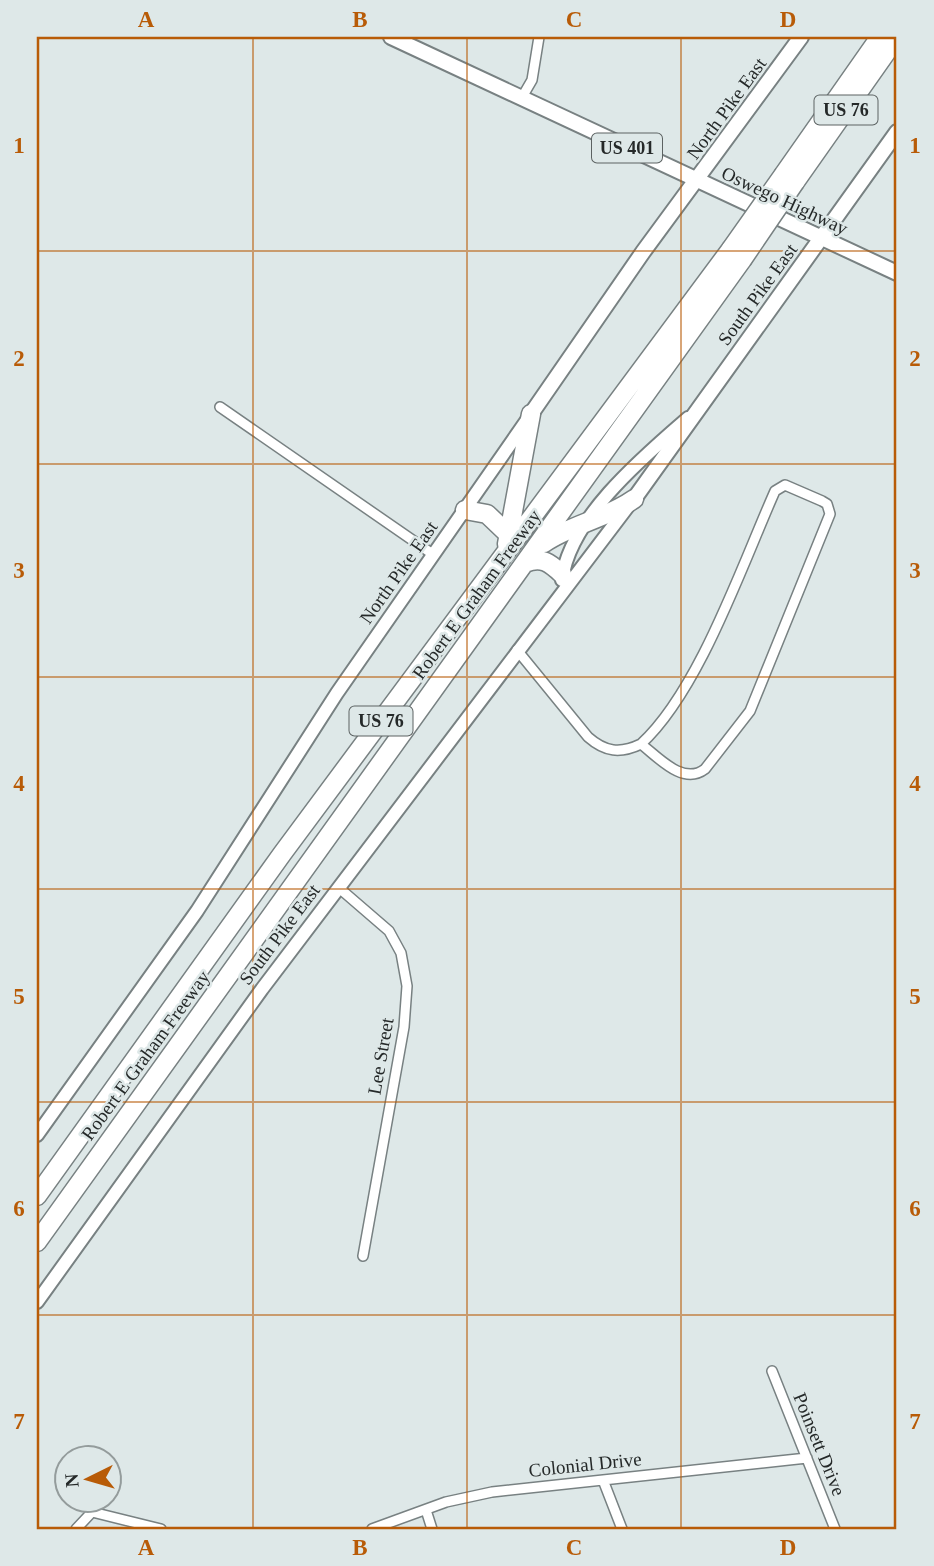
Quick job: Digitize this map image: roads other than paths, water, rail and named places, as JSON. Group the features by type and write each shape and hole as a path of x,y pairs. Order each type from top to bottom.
{"highway":[{"name":"Robert E Graham Freeway","path":"790,178 880,37"},
{"name":"Robert E Graham Freeway","path":"37,1242 525,563 790,178 897,37"},
{"name":"Robert E Graham Freeway","path":"37,1196 507,543 736,254"},
{"path":"507,543 531,414"},
{"path":"525,563 544,542 614,513 634,499"},
{"path":"465,510 487,514 507,543"},
{"path":"525,563 535,559 546,561 562,574"}],"main road":[{"name":"Oswego Highway","path":"391,37 897,273"},
{"name":"North Pike East","path":"531,414 643,252 802,37"},
{"name":"South Pike East","path":"634,499 897,132"}],"street":[{"path":"521,99 532,80 538,37"},
{"path":"220,407 434,555"},
{"name":"South Pike East","path":"560,594 562,574 587,523 618,482 696,411"},
{"name":"North Pike East","path":"37,1135 204,900 303,744 531,414"},
{"path":"517,650 588,737 600,747 624,750 641,744 685,687 775,491 785,485 790,486 827,504 830,514 750,711 713,760 701,773 684,775 641,744"},
{"name":"South Pike East","path":"37,1302 338,887 634,499"},
{"name":"Lee Street","path":"338,887 388,931 401,953 407,986 404,1027 363,1256"},
{"name":"Poinsett Drive","path":"772,1371 835,1529"},
{"name":"Colonial Drive","path":"372,1529 482,1493 807,1458"},
{"path":"603,1480 622,1529"},
{"path":"426,1510 432,1529"},
{"path":"76,1529 92,1512 161,1529"}]}
